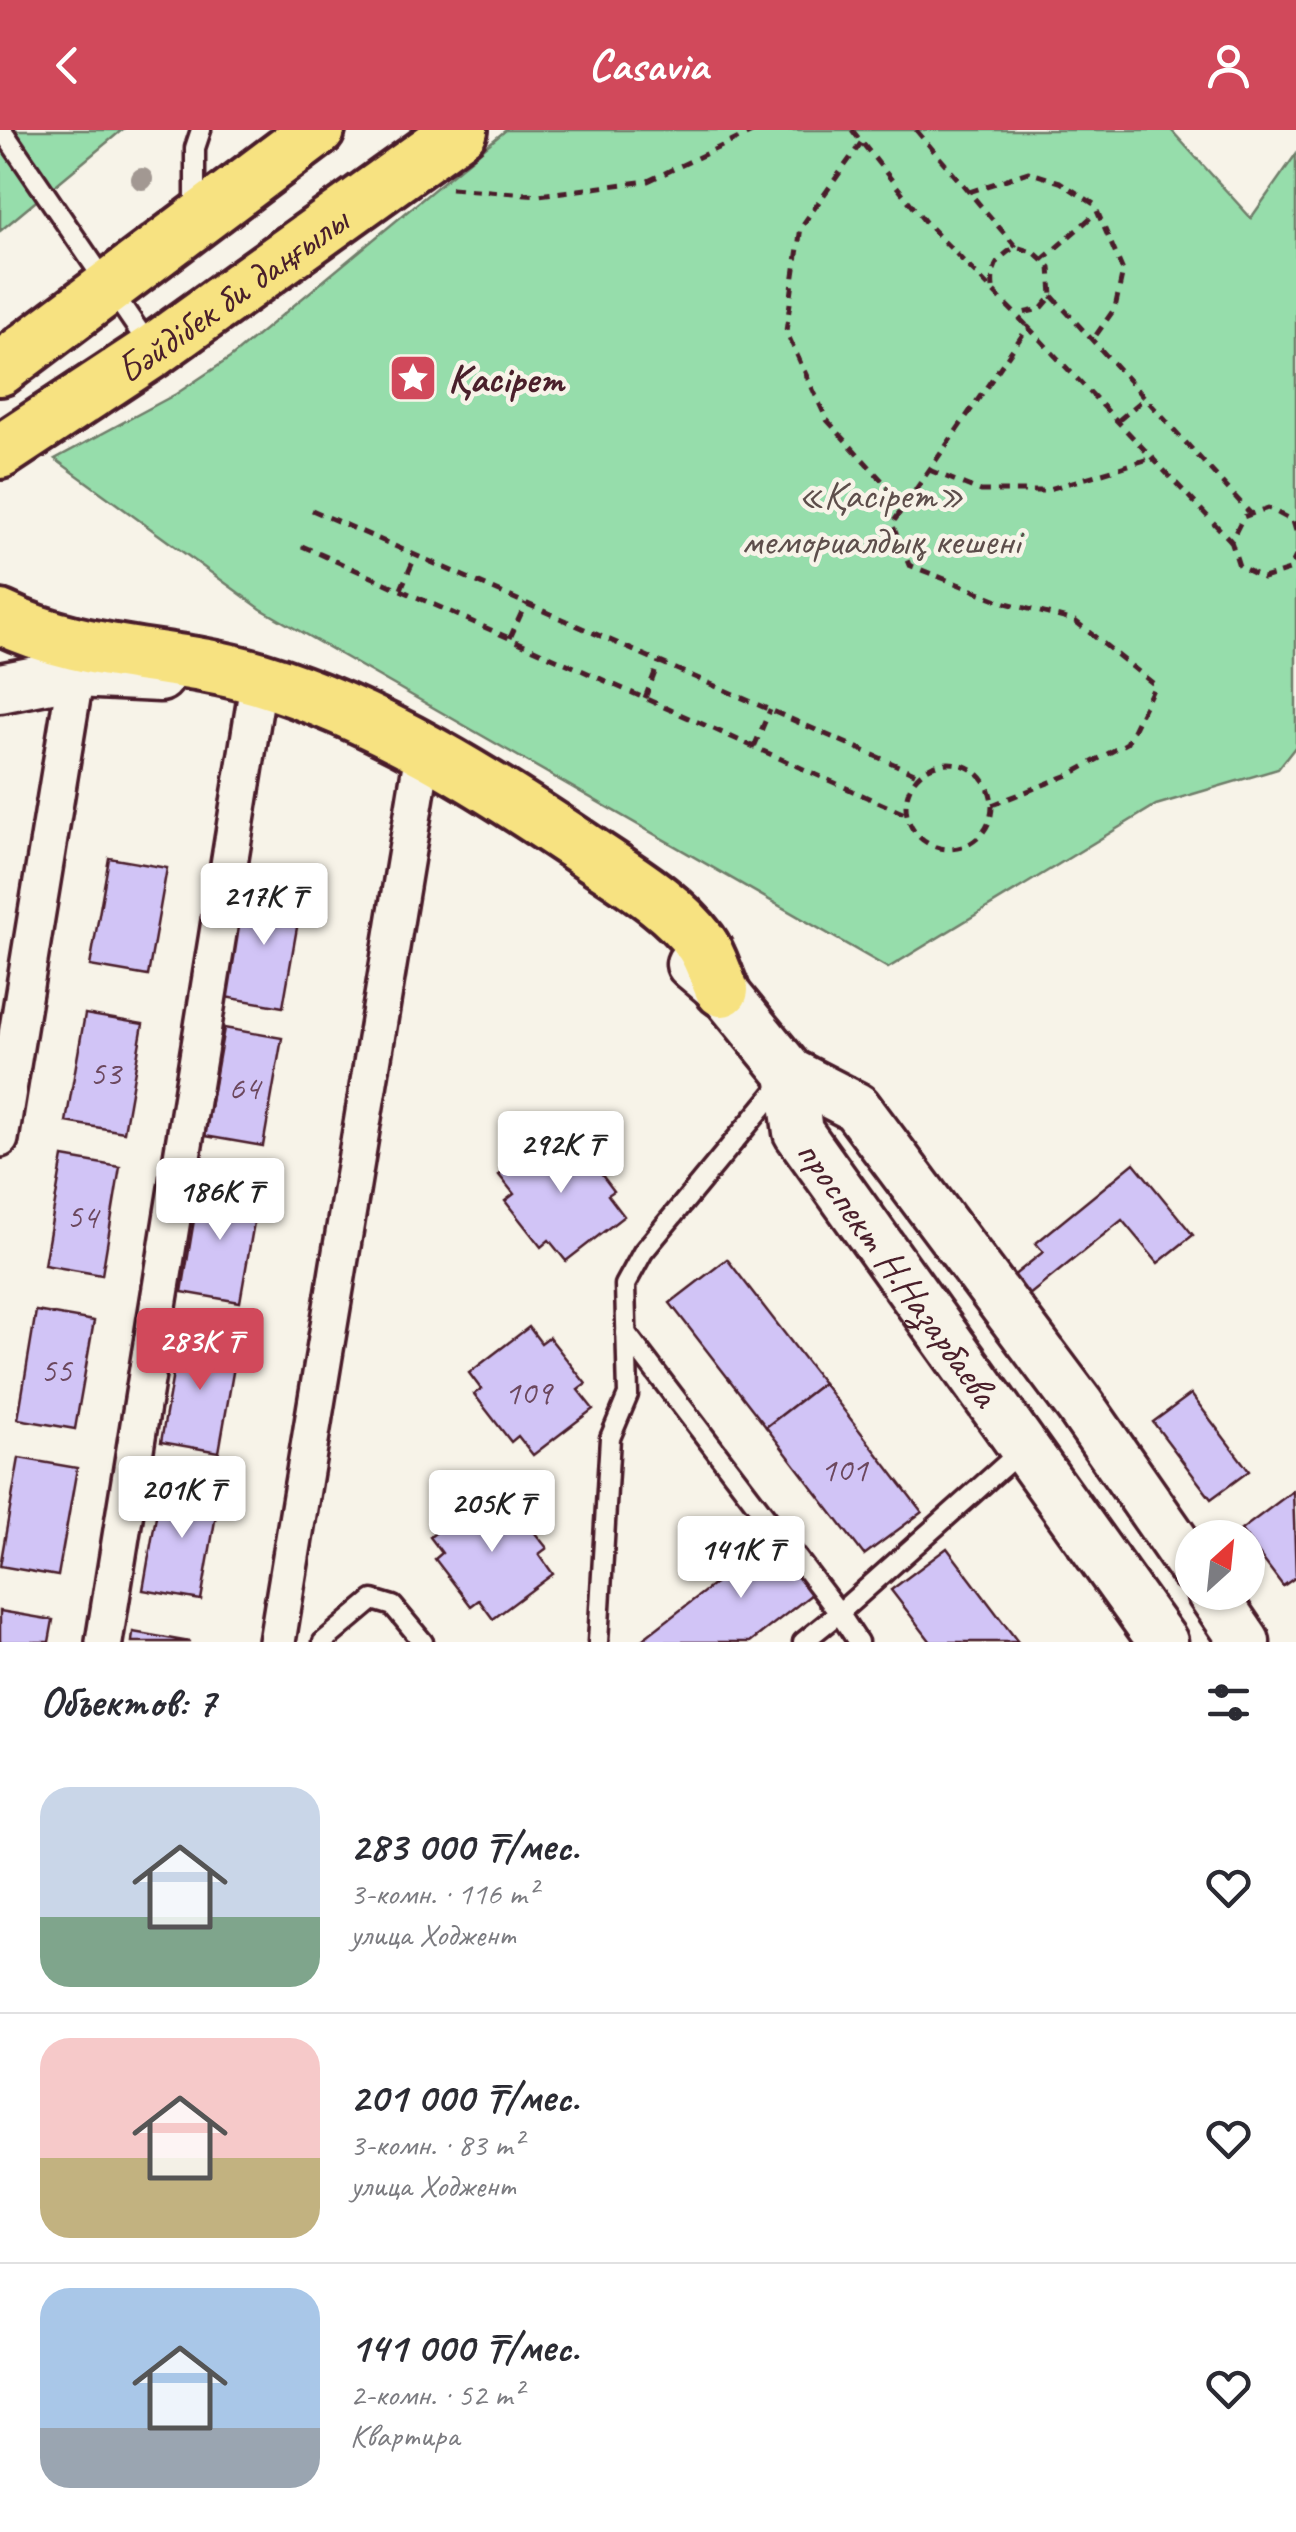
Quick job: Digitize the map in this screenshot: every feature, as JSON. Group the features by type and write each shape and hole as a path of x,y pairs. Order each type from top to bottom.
{"main road":[{"name":"Бәйдібек би даңғылы","path":"0,368 318,130"},
{"name":"Бәйдібек би даңғылы","path":"0,452 154,352 461,130"},
{"path":"0,617 44,638 81,648 175,656 261,679 429,752 656,898 701,943 722,990"},
{"path":"0,688 76,674 170,677 256,697 346,732 537,840 640,918 722,990 790,1073"},
{"name":"проспект Н.Назарбаева","path":"790,1073 798,1132 1163,1642"},
{"name":"проспект Н.Назарбаева","path":"790,1073 856,1107 1080,1406 1175,1543"},
{"path":"1223,1610 1246,1642"}],"street":[{"path":"0,1139 76,674"},
{"path":"104,1642 256,697"},
{"path":"277,1642 420,771"}],"lane":[{"path":"2,130 154,352"},
{"path":"195,220 200,130"},
{"path":"598,1642 610,1438 628,1395 625,1285 644,1252 790,1073"},
{"path":"626,1332 858,1642"},
{"path":"803,1642 1024,1448"},
{"path":"323,1642 373,1600 393,1606 423,1642"}],"path":[{"path":"434,187 539,196 648,181 756,130"},
{"path":"852,130 918,214 1156,457 1230,540 1239,566 1263,578 1289,570 1296,556"},
{"path":"916,130 1016,247 1050,267 1054,281 1052,296 1041,309 1016,314"},
{"path":"862,143 801,228 786,332 826,420 905,506"},
{"path":"969,192 1028,172 1060,182 1094,204 1123,270 1114,308 1094,338"},
{"path":"1042,260 1097,212"},
{"path":"993,291 992,275 999,256 1016,247"},
{"path":"1052,296 1251,514"},
{"path":"992,804 1071,774 1127,743 1155,685 1075,621 1006,603 909,565 892,524 1028,327"},
{"path":"1119,420 1146,396"},
{"path":"928,470 982,491 1043,490 1156,457"},
{"path":"1230,540 1243,517 1268,508 1292,520 1296,531"},
{"path":"312,510 919,775"},
{"path":"302,546 907,814 921,838 948,848 974,841 984,831 992,804 982,779 972,769 944,763 919,775 910,787 907,814"},
{"path":"400,590 416,555"},
{"path":"510,638 526,604"},
{"path":"645,698 660,662"},
{"path":"754,747 770,710"}],"green space":[{"path":"0,130 122,130 0,231"},
{"name":"«Қасірет» мемориалдық кешені","path":"506,130 1171,130 1251,218 1296,154 1296,746 1278,769 1156,805 888,968 261,609 55,459 176,394 230,358"}],"building":[{"path":"109,858 167,868 148,976 90,966"},
{"path":"245,889 302,899 283,1007 225,997"},
{"path":"85,1014 143,1024 124,1132 66,1122"},
{"path":"224,1028 282,1038 263,1146 205,1136"},
{"path":"558,1131 572,1150 579,1145 614,1191 608,1195 624,1216 566,1261 549,1240 541,1247 505,1201 514,1194 499,1175"},
{"path":"63,1157 120,1167 102,1275 44,1265"},
{"path":"1134,1163 1193,1235 1158,1263 1122,1220 1023,1300 1007,1281 1043,1252 1036,1243"},
{"path":"200,1184 259,1194 240,1302 182,1292"},
{"path":"727,1259 823,1383 766,1427 670,1303"},
{"path":"36,1311 94,1321 75,1429 18,1419"},
{"path":"529,1327 541,1343 549,1337 586,1384 578,1390 593,1409 533,1455 518,1436 511,1442 474,1394 481,1389 469,1373"},
{"path":"180,1334 238,1344 219,1452 161,1442"},
{"path":"823,1383 922,1512 864,1555 766,1427"},
{"path":"1191,1394 1249,1471 1211,1499 1153,1422"},
{"path":"19,1458 77,1468 58,1576 0,1566"},
{"path":"162,1482 220,1492 201,1600 143,1590"},
{"path":"490,1491 503,1507 510,1502 547,1548 539,1554 553,1574 493,1619 479,1600 471,1606 435,1559 442,1553 430,1537"},
{"path":"1293,1491 1296,1577 1283,1586 1265,1562 1265,1520 1254,1520"},
{"path":"775,1537 816,1591 750,1642 639,1642"},
{"path":"947,1548 1018,1642 931,1642 891,1590"},
{"path":"0,1611 53,1620 49,1642 0,1642"},
{"path":"133,1632 190,1642 132,1642"}],"place":[{"name":"Қасірет","path":"413,378"}]}
